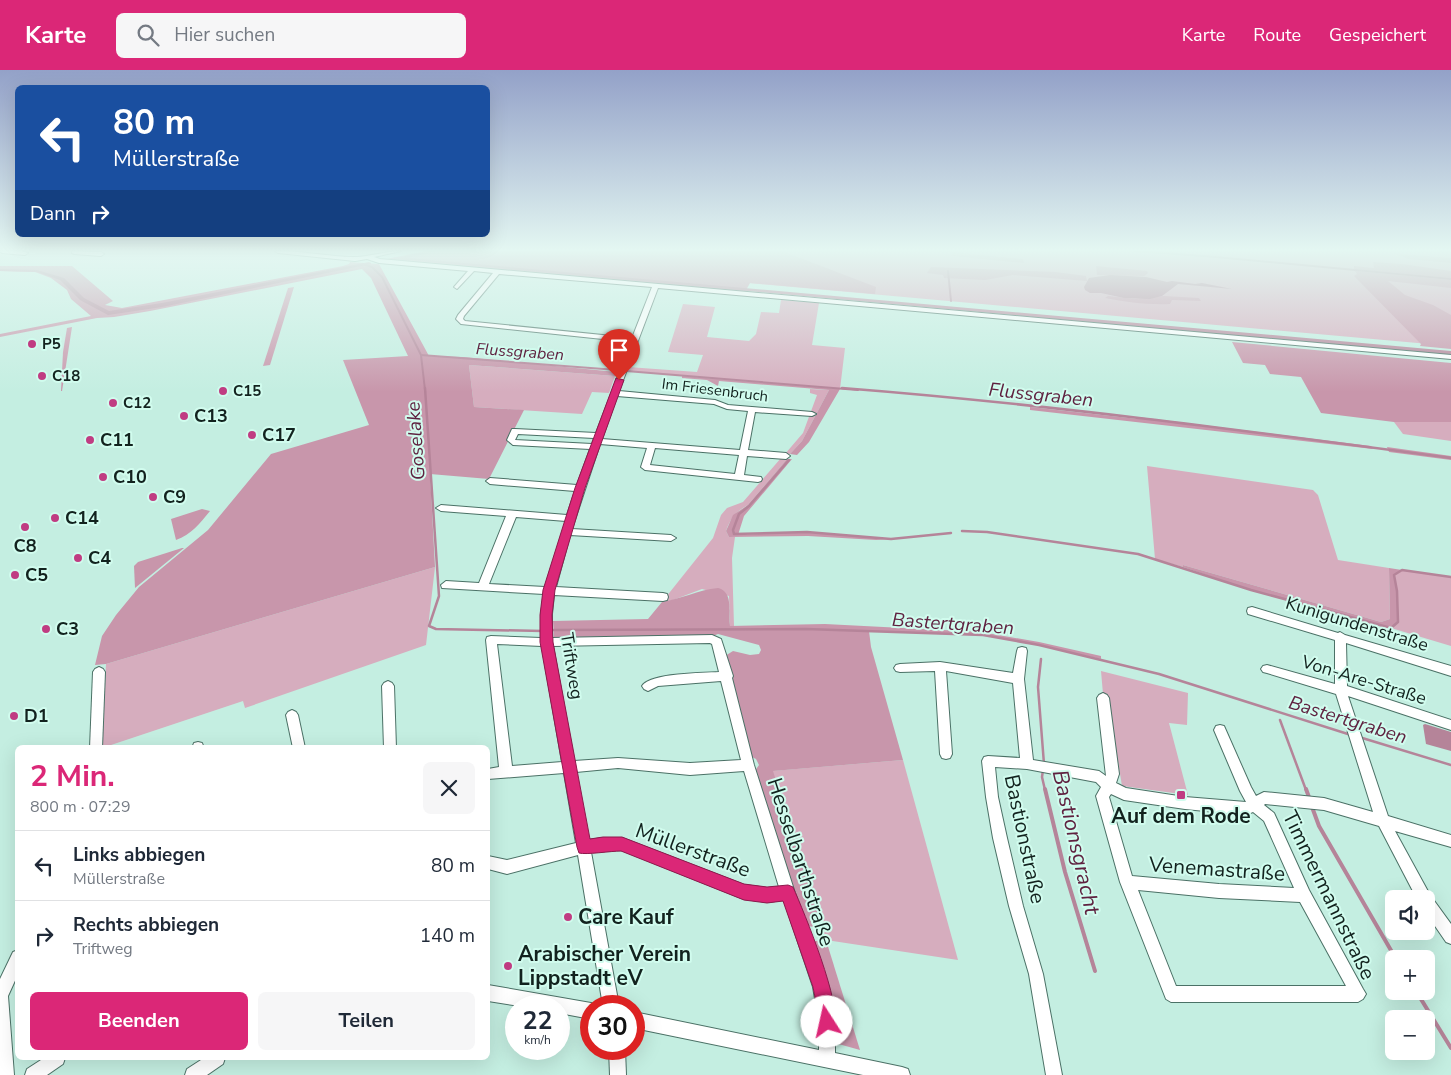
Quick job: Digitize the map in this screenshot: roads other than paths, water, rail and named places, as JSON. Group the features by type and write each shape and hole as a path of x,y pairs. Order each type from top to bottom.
{"street":[{"path":"475,298 460,315 459,319 463,323 635,340"},
{"name":"Triftweg","path":"609,995 546,634 549,590 580,488 614,393 651,298"},
{"path":"789,298 1451,357"},
{"name":"Im Friesenbruch","path":"614,393 715,402 727,407 812,414"},
{"path":"739,477 752,409"},
{"path":"596,441 514,442 511,440 515,431 596,441 786,456"},
{"path":"652,445 645,467 758,479"},
{"path":"490,481 580,488"},
{"path":"441,508 571,518"},
{"path":"483,586 512,514"},
{"path":"567,532 671,538"},
{"path":"446,585 663,597"},
{"name":"Kunigundenstraße","path":"1252,610 1451,671"},
{"name":"Hesselbarthstraße","path":"506,772 491,640 546,634 712,639 717,642 748,765 788,893 821,987 827,1022 827,1060"},
{"path":"1340,636 1341,691 1354,735 1382,819 1421,890"},
{"name":"Bastionstraße","path":"1022,652 1018,680 1024,727 1039,767 988,761 1000,838 1016,906 1036,974 1054,1075"},
{"path":"900,668 940,666 1018,680"},
{"path":"940,666 946,754"},
{"name":"Von-Are-Straße","path":"1267,668 1341,691 1354,692 1451,725"},
{"path":"96,745 99,672"},
{"path":"648,686 656,682 727,676"},
{"path":"388,686 390,745"},
{"path":"1103,698 1113,774 1109,786"},
{"path":"292,715 298,745"},
{"name":"Timmermannstraße","path":"1109,786 1102,796 1111,833 1127,882 1171,994 1358,994 1304,895 1269,817 1254,805 1246,791 1220,730"},
{"path":"490,774 618,763 690,768 748,765"},
{"path":"1039,767 1099,776 1109,786 1124,794 1184,803 1246,810 1264,798 1313,803 1382,819 1451,840"},
{"name":"Müllerstraße","path":"490,863 507,867 584,847 622,844 744,892 767,895 788,893"},
{"name":"Venemastraße","path":"1127,882 1219,891 1304,895"},
{"path":"1435,913 1451,937"},
{"path":"6,1075 0,995 15,964"},
{"path":"490,993 580,1009"},
{"path":"645,1022 902,1075"},
{"path":"33,1075 54,1060"},
{"path":"193,1075 214,1060"},
{"path":"617,1060 618,1075"}],"waterway":[{"path":"81,298 108,313 197,298"},
{"name":"Goselake","path":"392,298 421,355"},
{"path":"839,298 1451,353"},
{"name":"Flussgraben","path":"421,355 617,370"},
{"name":"Goselake","path":"421,355 425,390"},
{"name":"Flussgraben","path":"626,371 858,390"},
{"name":"Goselake","path":"425,388 439,596 429,626 436,629 543,631"},
{"name":"Flussgraben","path":"842,388 1071,410 1451,458"},
{"path":"789,460 749,506 739,514 733,530 734,534 807,532 891,539 951,533"},
{"path":"962,531 987,532 1138,554 1251,590 1391,628 1398,622 1397,591 1394,575 1402,570 1451,577"},
{"name":"Bastertgraben","path":"551,630 806,629 983,635 1039,645 1159,674 1351,735"},
{"name":"Bastionsgracht","path":"1041,659 1038,687 1044,764"},
{"path":"1280,720 1306,790"},
{"name":"Bastertgraben","path":"1359,737 1451,765"},
{"name":"Bastionsgracht","path":"1043,770 1042,777 1045,790"},
{"name":"Bastionsgracht","path":"1045,789 1065,872 1095,971"},
{"path":"1306,789 1310,800"},
{"path":"1312,807 1319,826 1391,950"},
{"path":"1422,1000 1451,1048"}],"place":[{"name":"P5","path":"32,344"},
{"name":"C18","path":"42,376"},
{"name":"C15","path":"223,391"},
{"name":"C12","path":"113,403"},
{"name":"C13","path":"184,416"},
{"name":"C17","path":"252,435"},
{"name":"C11","path":"90,440"},
{"name":"C10","path":"103,477"},
{"name":"C9","path":"153,497"},
{"name":"C14","path":"55,518"},
{"name":"C8","path":"25,527"},
{"name":"C4","path":"78,558"},
{"name":"C5","path":"15,575"},
{"name":"C3","path":"46,629"},
{"name":"D1","path":"14,716"},
{"name":"Auf dem Rode","path":"1181,795"},
{"name":"Care Kauf","path":"568,917"},
{"name":"Arabischer Verein Lippstadt eV","path":"508,966"}]}
